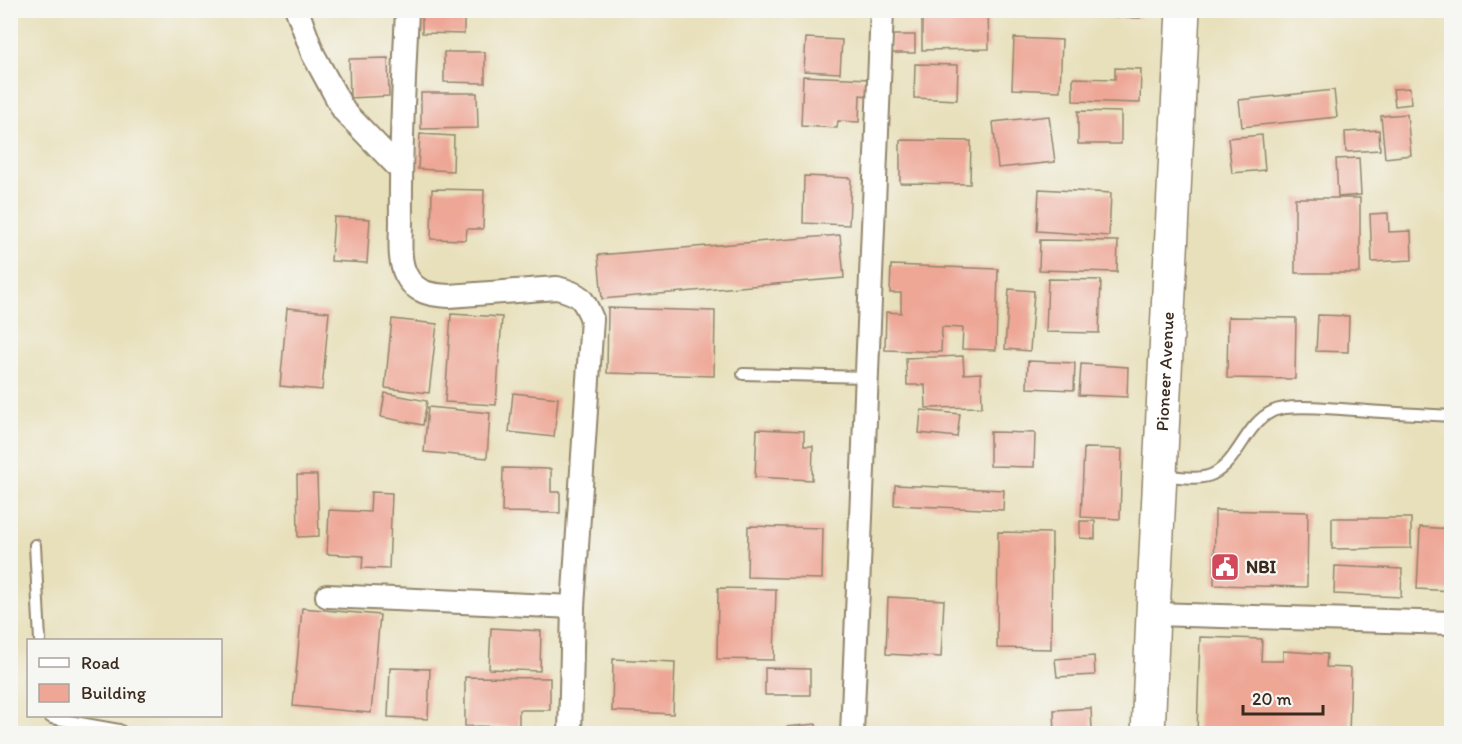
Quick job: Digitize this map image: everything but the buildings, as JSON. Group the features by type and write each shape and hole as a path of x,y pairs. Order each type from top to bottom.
{"highway":[{"name":"Pioneer Avenue","path":"1148,734 1183,10"}],"street":[{"path":"297,10 313,54 344,111 400,169"},
{"path":"407,10 400,169 402,261 406,276 417,289 432,295 448,296 557,288 573,292 585,302 592,318 573,607 570,734"},
{"path":"852,734 882,10"},
{"path":"327,596 573,607"},
{"path":"1153,614 1452,623"}],"lane":[{"path":"743,374 867,377"},
{"path":"1160,476 1199,477 1213,474 1229,461 1259,420 1274,410 1319,408 1452,416"},
{"path":"35,544 40,639"},
{"path":"50,717 119,730 125,734"}],"place":[{"name":"NBI","path":"1225,567"}]}
